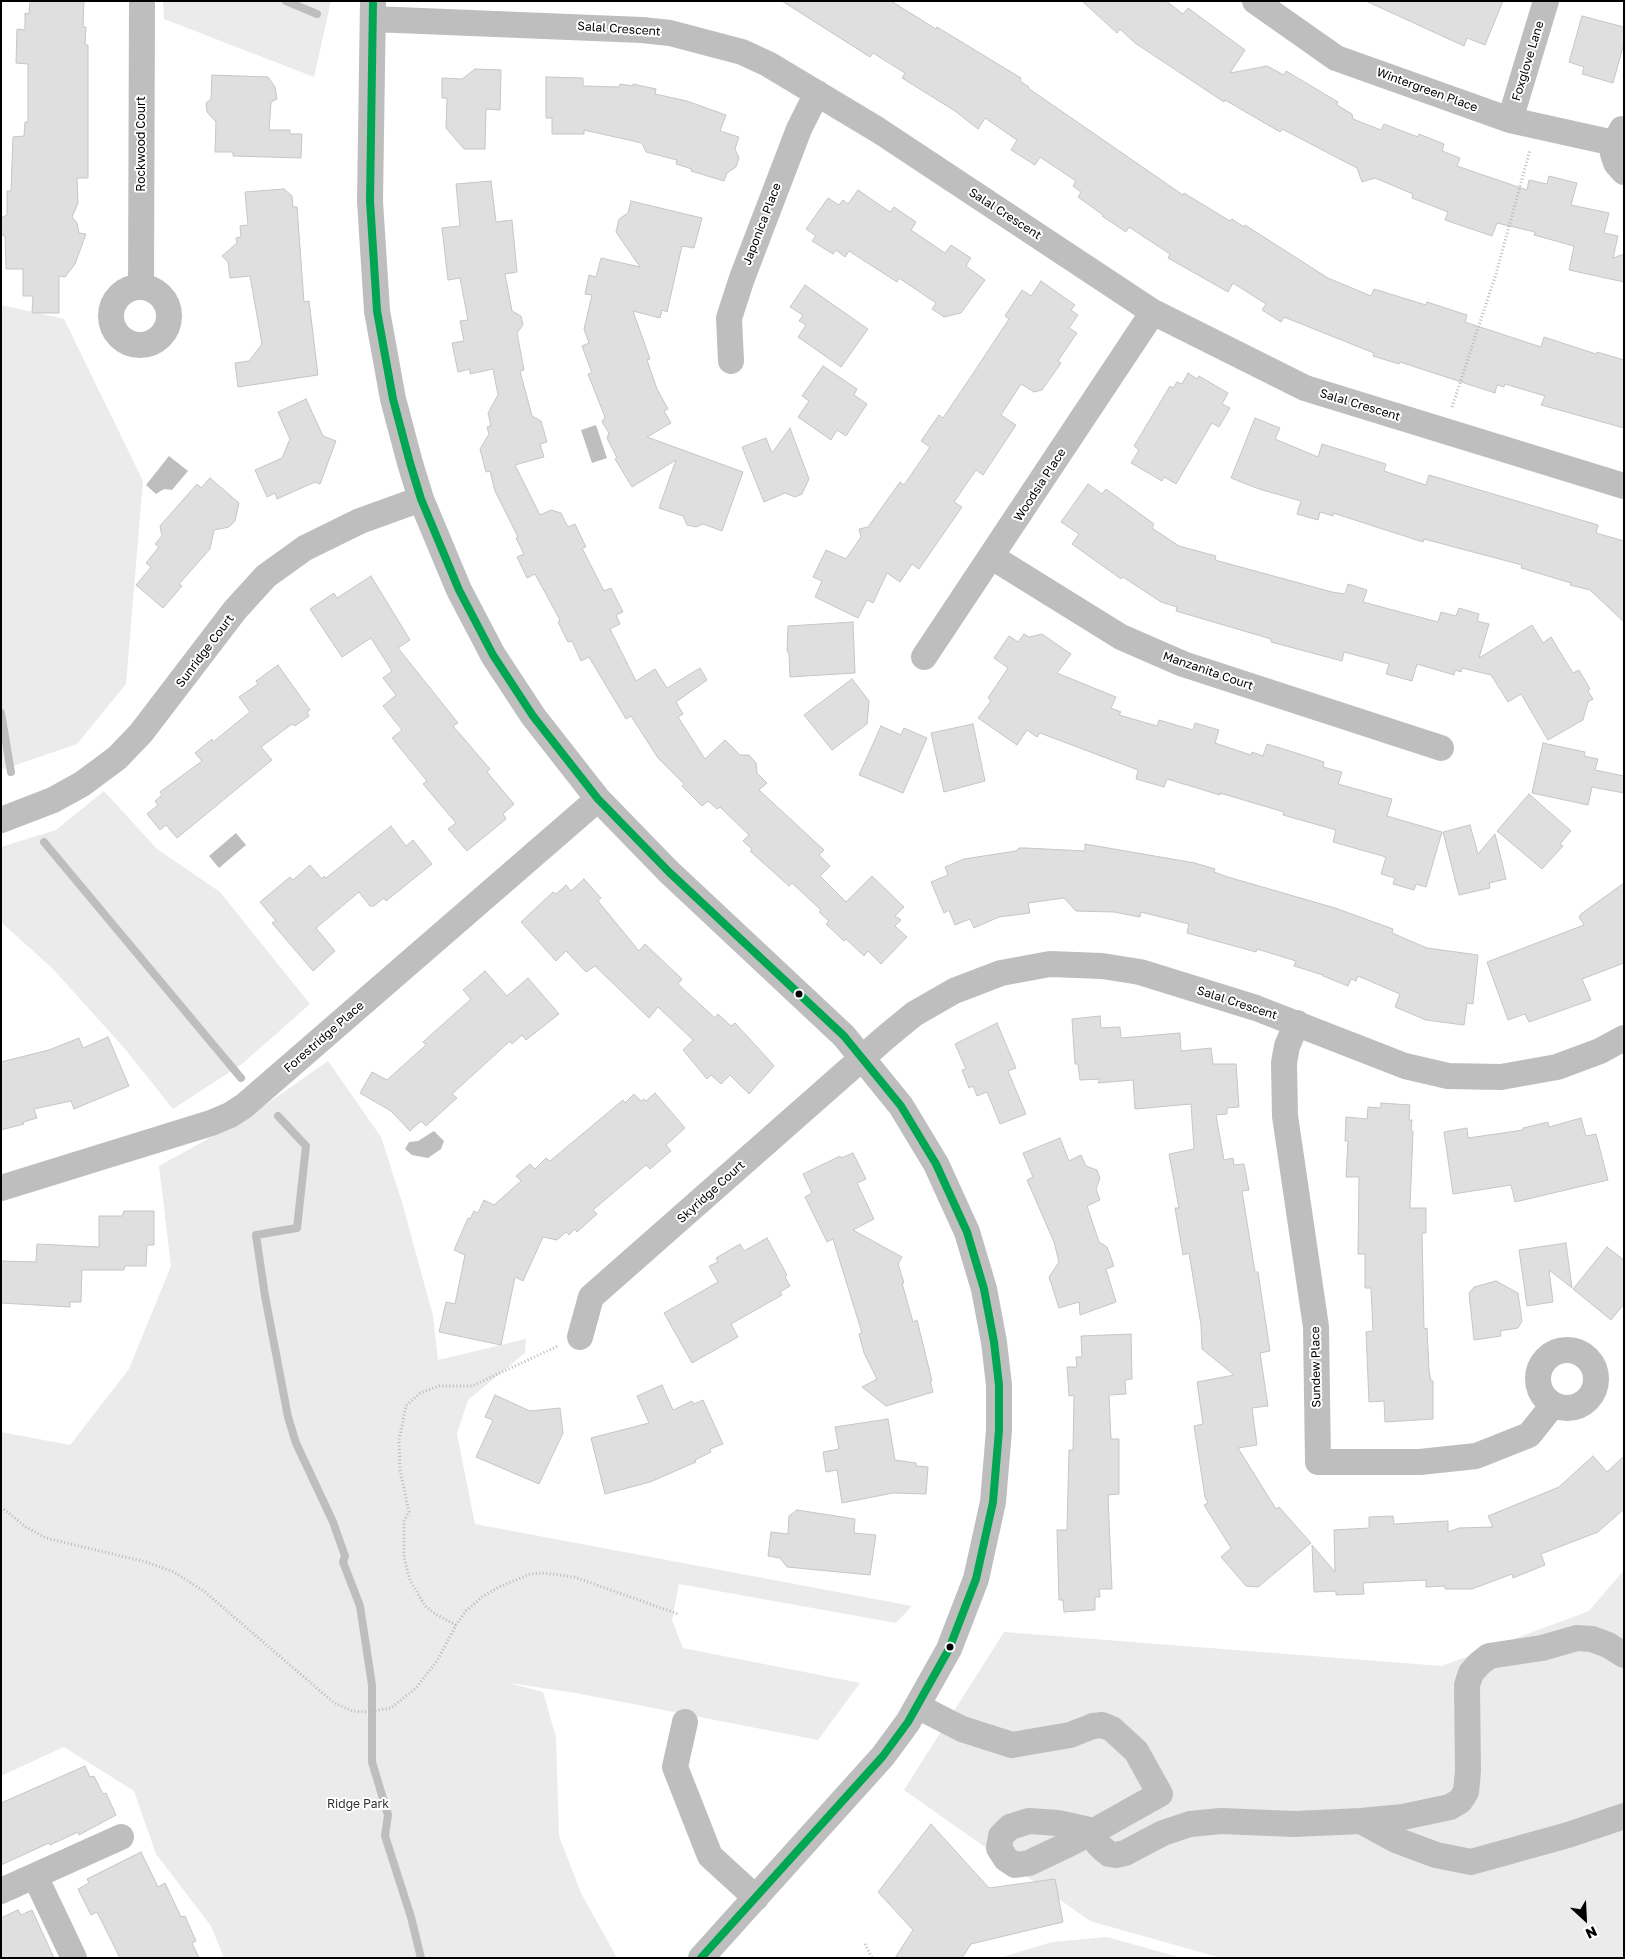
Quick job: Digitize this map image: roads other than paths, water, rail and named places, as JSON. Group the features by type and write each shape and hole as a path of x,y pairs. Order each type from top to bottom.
{"street":[{"name":"Rockwood Court","path":"141,287 142,1"},
{"name":"Wintergreen Place","path":"1256,1 1336,58 1510,120 1536,126 1619,135 1613,154 1616,162 1624,172"},
{"name":"Foxglove Lane","path":"1510,120 1546,1"},
{"name":"Salal Crescent","path":"373,10 670,33 742,52 768,64 878,130 1153,312 1305,388 1624,486"},
{"path":"373,10 370,202 377,311 393,399 421,499 459,590 493,655 552,743 598,799 669,872 844,1036 895,1098 918,1132 952,1196 966,1232 984,1289 994,1342 999,1385 998,1458 990,1518 981,1562 965,1612 948,1649 896,1740 871,1771 701,1958"},
{"name":"Japonica Place","path":"732,361 729,318 734,302 799,129 817,93"},
{"name":"Woodsia Place","path":"924,657 1153,312"},
{"name":"Sunridge Court","path":"1,820 53,800 82,784 117,758 141,733 235,610 266,576 305,548 353,525 421,499"},
{"name":"Manzanita Court","path":"992,557 1121,637 1183,664 1441,748"},
{"name":"Forestridge Place","path":"1,1188 211,1123 237,1110 598,799"},
{"name":"Salal Crescent","path":"862,1058 914,1014 954,990 1001,972 1050,964 1102,966 1140,972 1297,1023 1427,1072 1471,1078 1501,1077 1557,1067 1600,1051 1624,1038"},
{"name":"Sundew Place","path":"1297,1023 1287,1046 1284,1063 1284,1116 1316,1327 1318,1462 1420,1462 1476,1456 1529,1435 1553,1405"},
{"name":"Skyridge Court","path":"580,1337 591,1297 862,1058"},
{"path":"917,1706 962,1729 1012,1746 1070,1735 1093,1726 1102,1725 1112,1729 1136,1751 1160,1794 1094,1831 1098,1844 1109,1854 1116,1855 1125,1853 1163,1833 1190,1824 1221,1821 1296,1824 1361,1821 1402,1817 1450,1807 1460,1801 1466,1792 1468,1771 1467,1684 1472,1673 1489,1656 1542,1648 1577,1638 1592,1639 1608,1645 1624,1655"},
{"path":"685,1722 675,1767 710,1856 756,1898"},
{"path":"1361,1821 1396,1840 1436,1855 1471,1862 1568,1835 1624,1816"},
{"path":"1,1891 121,1837"},
{"path":"34,1876 74,1958"}],"waterway":[{"path":"286,1 317,14"},
{"path":"1,713 11,772"},
{"path":"44,842 241,1078"},
{"path":"278,1116 306,1146 297,1228 256,1235 265,1296 288,1417 296,1443 333,1522 345,1556 343,1562 360,1606 372,1685 372,1762 388,1815 385,1836 411,1917 421,1958"}],"park label":[{"name":"Ridge Park","path":"358,1804"}]}
